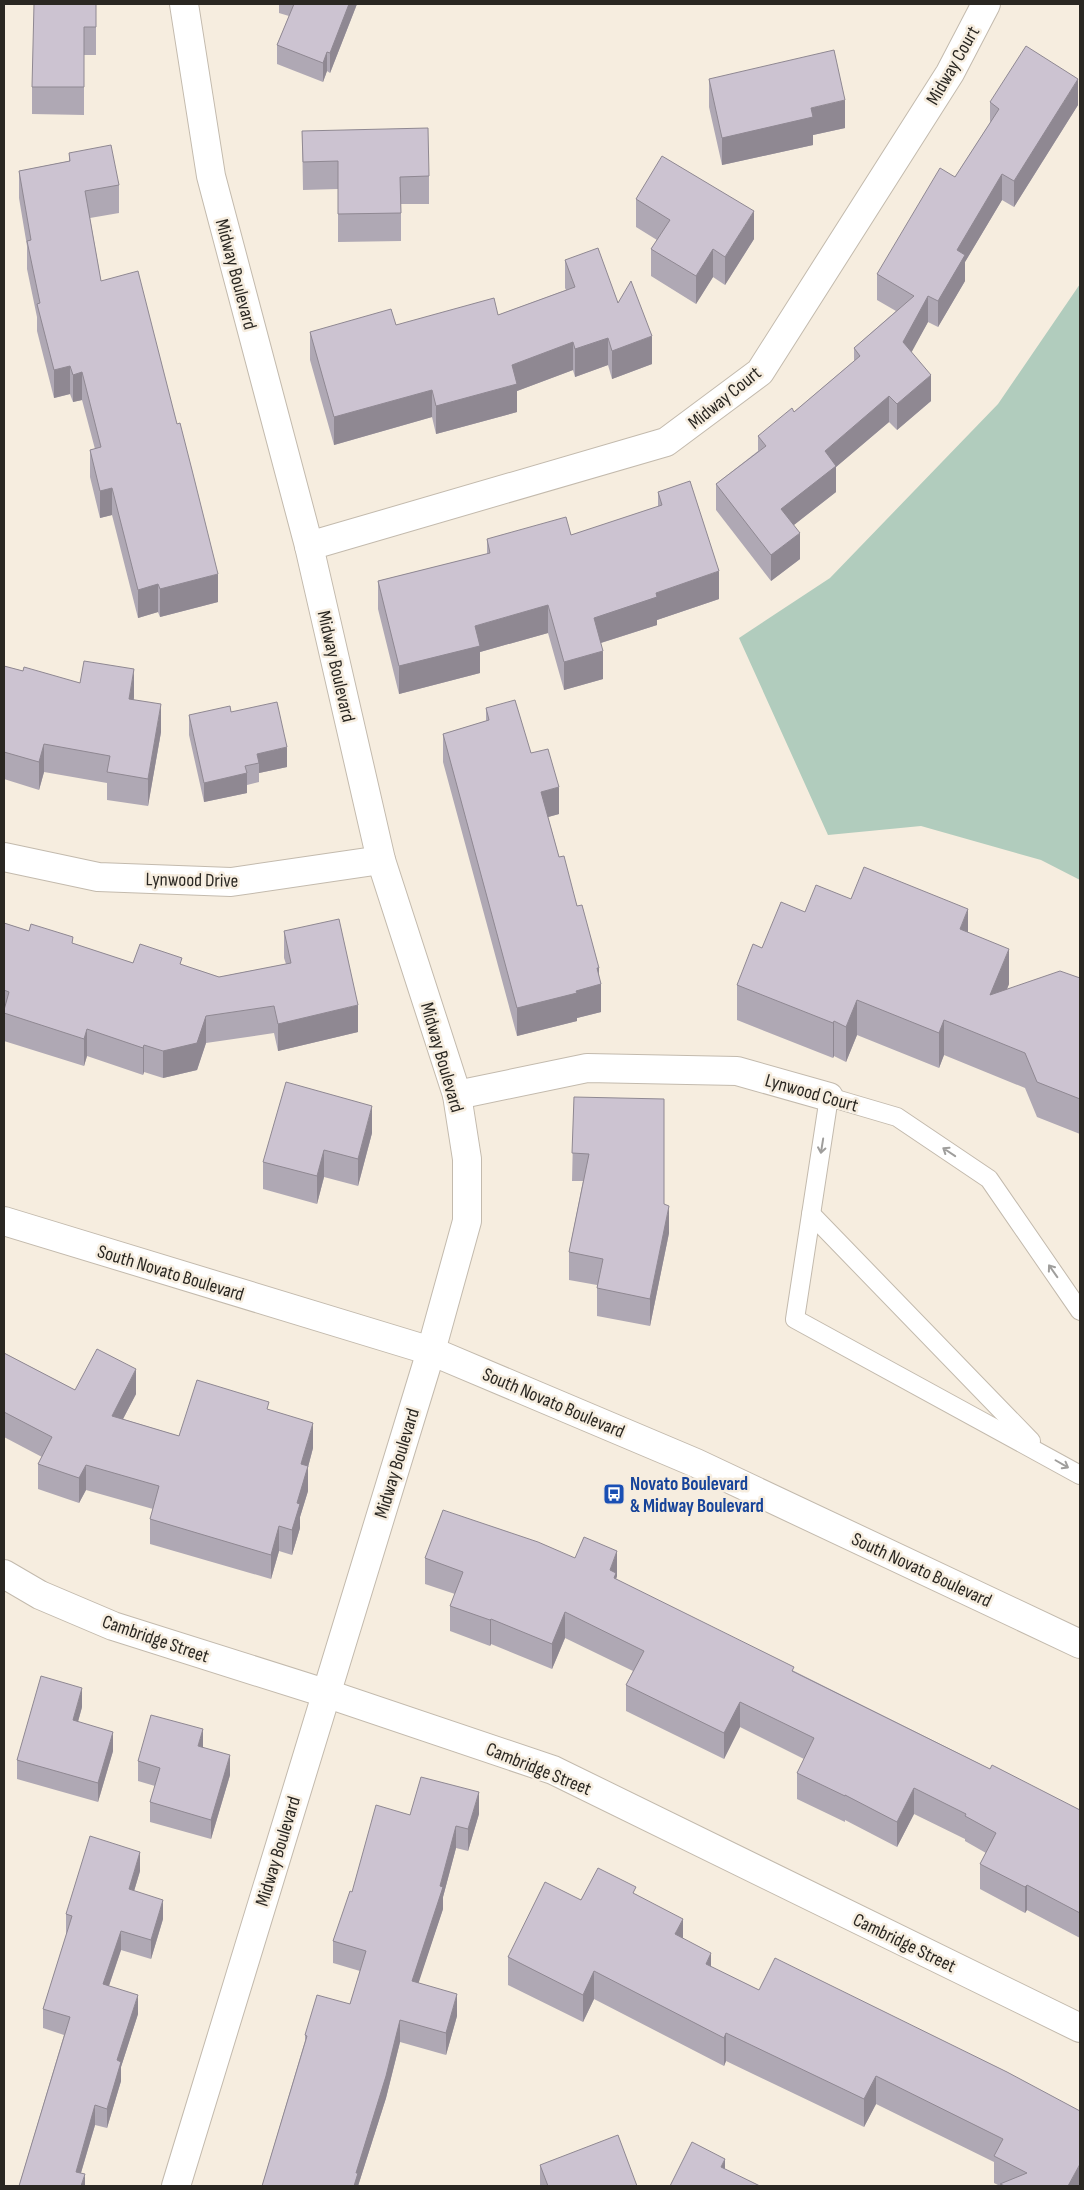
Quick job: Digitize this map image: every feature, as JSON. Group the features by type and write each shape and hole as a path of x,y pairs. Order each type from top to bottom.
{"street":[{"name":"Midway Boulevard","path":"176,2186 431,1351 467,1221 467,1159 457,1095 381,860 309,546 211,176 184,4"},
{"name":"Midway Court","path":"309,546 666,442 760,372 950,74 986,4"},
{"name":"Lynwood Drive","path":"4,857 98,877 231,882 381,860"},
{"name":"Lynwood Court","path":"457,1095 587,1068 737,1071 829,1097"},
{"name":"South Novato Boulevard","path":"4,1221 431,1351 696,1463 1080,1644"},
{"name":"Cambridge Street","path":"4,1574 40,1594 114,1626 325,1693 553,1770 1080,2028"}],"lane":[{"path":"829,1097 795,1319 1080,1475"},
{"name":"Lynwood Court","path":"829,1097 897,1117 989,1179 1080,1311"},
{"path":"811,1214 1043,1454"}],"green space":[{"path":"1080,284 1080,880 1041,860 921,826 828,835 739,638 830,578 998,404"}],"building":[{"path":"34,4 96,4 96,27 84,27 84,87 32,87"},
{"path":"294,4 349,4 330,53 327,52 323,63 277,45"},
{"path":"1026,46 1078,79 1014,181 1002,174 957,250 965,255 938,301 928,296 903,342 931,375 897,404 889,396 825,451 836,466 781,509 800,533 771,555 716,484 766,446 758,436 792,408 794,412 860,356 854,348 914,296 877,274 940,168 955,177 999,109 990,102"},
{"path":"834,50 845,100 811,108 813,117 722,138 709,79"},
{"path":"428,128 429,176 400,177 401,213 338,214 338,161 303,162 302,131"},
{"path":"111,145 119,185 85,191 101,281 138,271 177,424 180,423 218,574 160,589 158,584 138,590 112,488 100,491 90,450 101,447 82,372 73,375 70,366 54,370 37,304 40,303 27,241 31,240 19,171 70,161 69,153"},
{"path":"662,156 754,211 725,257 713,249 696,276 651,249 670,220 636,199"},
{"path":"598,248 618,303 631,281 652,336 612,351 608,338 575,349 573,342 512,365 517,384 436,406 432,390 334,417 310,332 391,309 396,325 494,298 498,315 575,287 565,260"},
{"path":"690,481 719,571 656,593 657,597 594,618 603,651 564,662 548,605 475,626 480,646 399,666 378,581 490,553 487,539 566,517 571,535 662,505 658,492"},
{"path":"84,661 134,669 129,699 161,704 148,779 107,772 110,756 44,744 39,762 4,752 4,666 23,671 24,667 80,683"},
{"path":"515,700 531,753 548,749 559,787 541,792 559,857 564,856 577,906 582,905 599,968 597,968 601,984 576,991 577,993 517,1008 443,734 489,720 486,708"},
{"path":"277,702 287,747 257,754 259,763 245,766 247,773 204,783 189,715 230,706 231,712"},
{"path":"864,867 968,909 960,929 1009,949 990,995 1060,971 1080,978 1080,1099 1037,1082 1025,1053 944,1020 939,1033 857,1000 846,1027 737,985 753,944 762,948 781,902 805,912 816,885 851,899"},
{"path":"339,919 358,1005 278,1024 274,1006 206,1016 197,1043 163,1051 144,1045 143,1048 87,1029 84,1039 4,1013 9,992 4,990 4,923 29,931 31,924 73,937 72,943 133,963 140,944 182,958 180,964 219,977 291,963 284,931"},
{"path":"286,1082 372,1106 358,1159 324,1150 317,1176 263,1162"},
{"path":"574,1097 664,1099 664,1204 669,1206 650,1299 597,1288 603,1259 569,1252 589,1154 572,1153"},
{"path":"97,1349 136,1369 112,1416 179,1436 197,1380 269,1402 267,1409 313,1423 301,1464 308,1466 297,1503 300,1504 292,1530 279,1526 271,1555 150,1519 159,1486 86,1465 79,1478 38,1464 52,1437 4,1412 4,1353 75,1390"},
{"path":"443,1510 538,1542 575,1558 584,1537 617,1551 610,1570 616,1573 614,1578 794,1667 792,1671 990,1769 992,1765 1080,1810 1080,1913 1027,1885 1025,1887 980,1864 996,1833 965,1816 966,1814 914,1788 897,1822 797,1773 814,1738 740,1702 724,1733 626,1685 644,1651 565,1612 552,1644 491,1619 450,1606 463,1572 425,1558"},
{"path":"41,1676 82,1688 73,1720 113,1732 98,1783 17,1760"},
{"path":"151,1715 203,1729 198,1746 230,1755 211,1820 150,1802 160,1768 138,1761"},
{"path":"421,1777 479,1792 468,1829 456,1826 440,1886 443,1887 412,1981 457,1994 446,2033 400,2020 386,2076 356,2173 358,2173 354,2186 262,2186 307,2036 305,2035 317,1995 350,2004 366,1951 333,1941 350,1891 352,1892 376,1805 410,1815"},
{"path":"90,1836 140,1852 129,1889 163,1900 151,1940 121,1931 103,1984 138,1995 117,2060 121,2062 107,2109 95,2105 76,2172 85,2174 81,2186 19,2186 70,2017 43,2009 72,1916 66,1914"},
{"path":"598,1868 636,1887 633,1893 683,1919 675,1934 711,1953 706,1964 759,1990 775,1958 1007,2072 1080,2111 1080,2164 1068,2186 1005,2186 1000,2184 1027,2173 994,2156 1003,2139 876,2076 864,2099 726,2033 724,2038 594,1971 583,1995 508,1957 545,1882 581,1900"},
{"path":"618,2135 637,2186 548,2186 540,2165"},
{"path":"692,2142 725,2159 721,2167 760,2186 670,2186"}],"place":[{"name":"Novato Boulevard & Midway Boulevard","path":"614,1494"}]}
